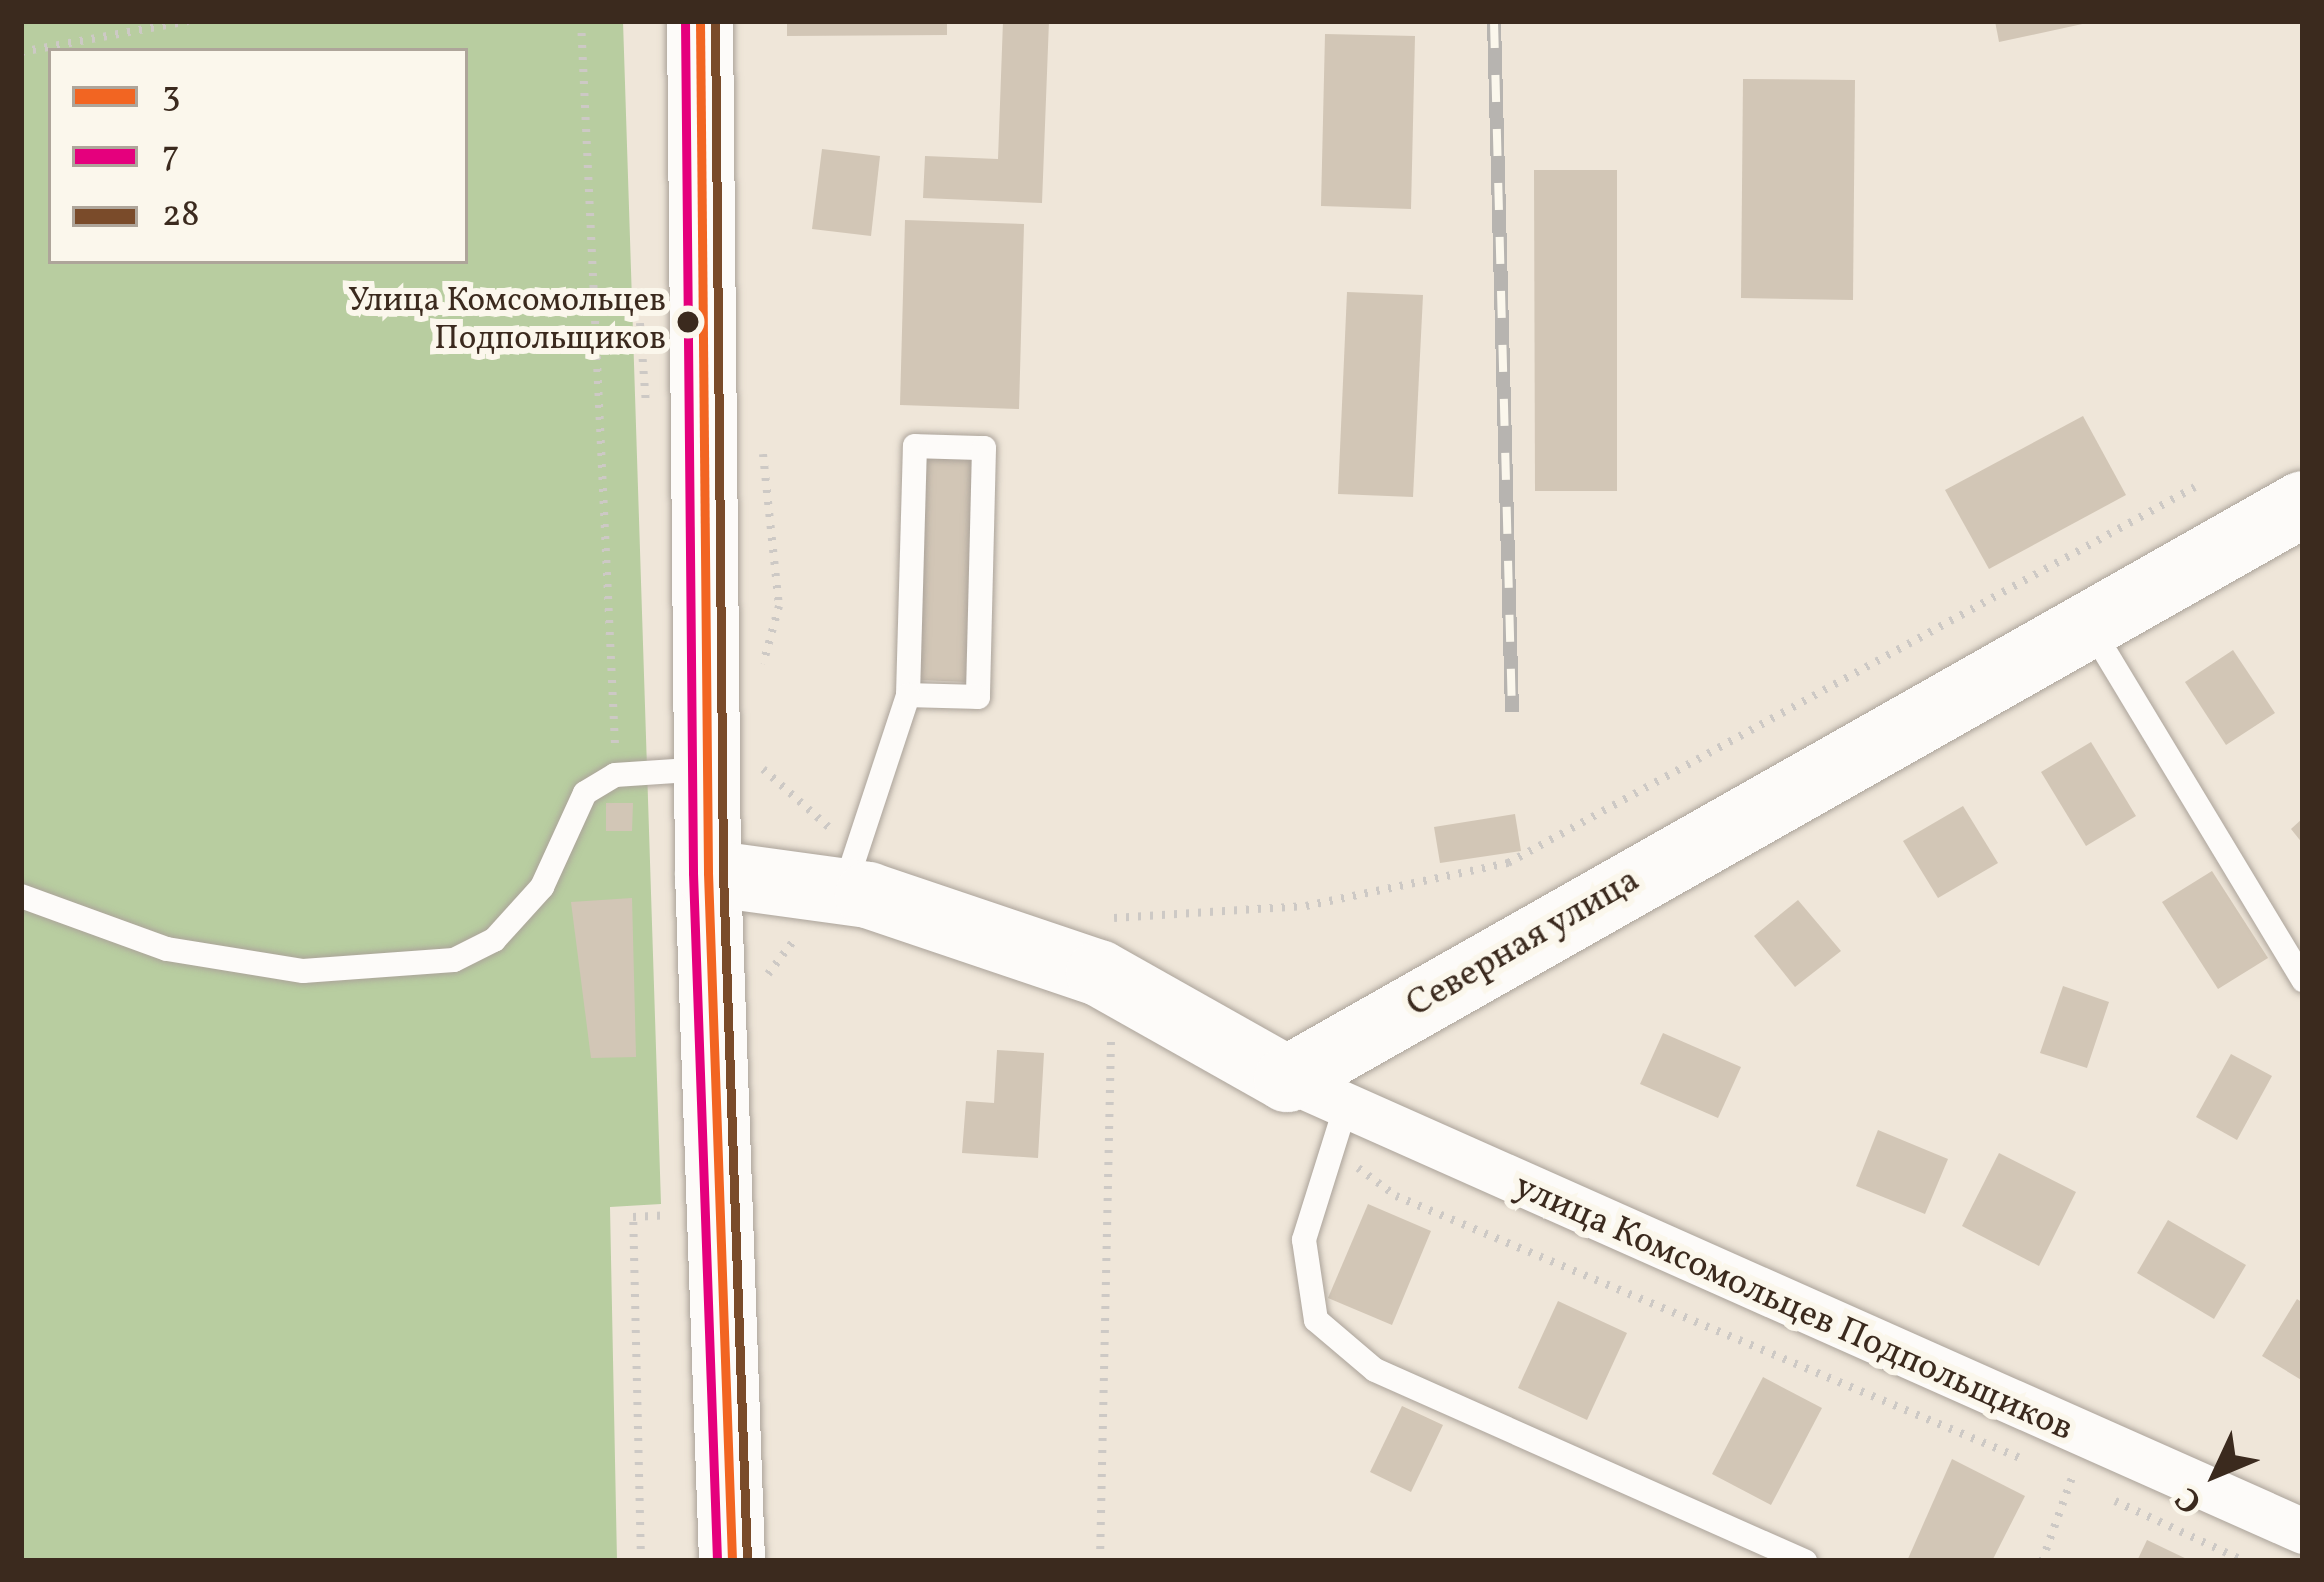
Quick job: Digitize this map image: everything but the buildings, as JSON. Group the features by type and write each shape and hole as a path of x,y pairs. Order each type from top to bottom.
{"street":[{"path":"700,21 735,760 708,873 732,1561"},
{"name":"Северная улица","path":"1287,1078 2303,504"},
{"path":"708,873 835,887 1099,973 1287,1078"},
{"name":"улица Комсомольцев Подпольщиков","path":"1287,1078 1338,1130 2303,1531"}],"lane":[{"path":"835,887 908,695 915,446 985,448 978,697 908,695"},
{"path":"2087,623 2303,980"},
{"path":"21,896 167,949 303,970 454,961 494,940 542,886 562,827 615,775 735,760"},
{"path":"1338,1130 1304,1240 1316,1320 1375,1370 1805,1561"}],"path":[{"path":"21,52 188,21"},
{"path":"581,21 615,775"},
{"path":"760,426 779,606 761,690"},
{"path":"1100,920 1306,906 1508,863 2195,487"},
{"path":"735,760 763,772 811,822 835,887 757,991"},
{"path":"1100,1561 1112,1018"},
{"path":"1338,1130 1396,1196 2070,1480 2244,1561"},
{"path":"633,1217 641,1561"},
{"path":"2042,1561 2070,1480 2090,1439"}],"green space":[{"path":"21,21 623,21 661,1204 610,1207 617,1561 21,1561"}],"railway":[{"path":"1494,21 1512,712"}],"transit line":[{"name":"7","path":"685,21 693,873 717,1561"},
{"name":"3","path":"700,21 708,873 732,1561"},
{"name":"28","path":"715,21 723,873 747,1560"}],"place":[{"name":"Улица Комсомольцев Подпольщиков","path":"688,322"}]}
